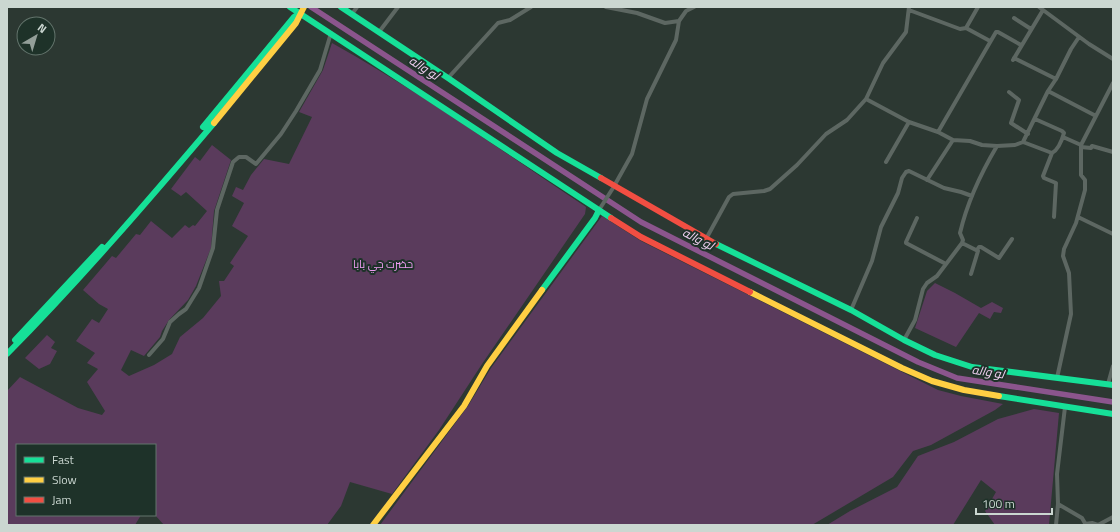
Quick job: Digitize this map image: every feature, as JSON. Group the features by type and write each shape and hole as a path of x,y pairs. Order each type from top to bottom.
{"street":[{"path":"290,7 302,10 331,33 600,208 642,237 902,368 932,381 964,390 1113,414"},
{"path":"341,7 557,153 614,187 706,239 851,310 904,340 935,355 972,367 1111,384 1113,366"},
{"path":"352,14 357,7"},
{"path":"379,32 398,7"},
{"path":"448,78 498,23 510,20 531,7"},
{"path":"606,7 637,13 665,23 679,21"},
{"path":"373,525 464,406 487,366 595,218 632,154 648,99 676,40 679,21 686,11 694,7"},
{"path":"966,28 978,7"},
{"path":"706,239 733,194 770,189 797,165 826,134 847,120 866,99 883,63 906,32 909,8 960,29 966,28 990,41"},
{"path":"1056,79 1013,59 1041,9 1079,37 1113,59"},
{"path":"7,354 98,258 217,114 296,23 302,10"},
{"path":"1014,18 1031,29"},
{"path":"938,132 994,34 998,32 1021,45"},
{"path":"149,355 162,339 170,322 186,309 199,288 213,248 217,210 233,162 239,157 246,158 256,164 281,134 320,70 331,33"},
{"path":"866,99 909,122 938,132 953,140 970,141 982,145 1015,145 1023,142 1028,134 1048,91 1079,37"},
{"path":"1057,378 1071,314 1068,273 1063,256 1064,249 1078,217 1084,190 1085,180 1081,174 1081,146 1113,83"},
{"path":"1048,91 1096,116"},
{"path":"1009,92 1019,100 1011,123 1028,134"},
{"path":"1035,119 1064,133 1056,150 1052,153 1043,176 1044,178 1056,183 1054,217"},
{"path":"886,162 909,122"},
{"path":"1063,137 1081,146 1091,148 1092,146 1113,152"},
{"path":"927,180 953,140"},
{"path":"1023,142 1052,153"},
{"path":"904,340 915,320 923,289 927,283 937,276 962,243 963,240 960,234 972,196 988,161 997,146"},
{"path":"851,310 872,261 881,227 898,193 902,178 908,170 944,188 972,196"},
{"path":"1078,217 1113,234"},
{"path":"918,218 906,243 946,264"},
{"path":"977,250 981,247 999,258 1012,239"},
{"path":"962,243 977,250"},
{"path":"971,274 978,254 977,250"},
{"path":"7,348 42,316"},
{"path":"1056,525 1058,504 1057,474 1065,407"},
{"path":"1058,504 1082,518 1085,525 1092,523 1098,525 1113,518"}],"green space":[{"name":"حضرت جي بابا","path":"332,43 397,81 586,207 585,214 482,364 439,430 392,494 350,482 341,506 327,525 164,525 156,516 156,444 16,444 16,516 140,516 135,525 7,525 7,391 20,377 78,408 102,415 105,411 87,382 98,369 87,363 95,353 76,341 92,319 99,323 108,309 99,304 83,290 112,256 116,258 136,234 140,235 151,221 172,238 185,225 189,228 193,225 195,226 207,211 186,192 181,196 171,189 195,157 200,161 212,145 231,160 214,211 211,248 196,286 188,300 169,320 160,337 144,356 131,350 121,370 129,376 154,365 172,354 180,337 203,318 221,296 219,281 224,281 234,266 230,263 248,236 232,226 244,203 232,196 236,187 243,190 251,175 264,159 289,164 312,117 299,112 323,70"},
{"path":"602,216 641,241 938,390 1003,404 995,410 931,445 913,451 893,477 812,525 380,525 468,406 491,368"},
{"path":"935,283 981,308 992,302 1003,308 1001,313 994,312 990,319 979,313 956,347 915,328 927,291"},
{"path":"47,335 55,342 51,348 57,351 50,364 39,369 25,358"},
{"path":"1034,409 1059,413 1049,525 995,525 985,511 996,492 981,480 953,525 827,525 850,511 897,487 918,456 954,442 998,419"}],"waterway":[{"name":"لو واله","path":"311,7 641,222 918,362 957,378 1113,402"}],"traffic: fast":[{"path":"290,7 611,218"},
{"path":"341,7 557,153 601,178"},
{"path":"203,127 294,17 300,13"},
{"path":"7,354 87,269 214,123"},
{"path":"542,290 595,218 599,210"},
{"path":"716,244 851,310 904,340 935,355 972,367 1113,385"},
{"path":"15,340 102,247"},
{"path":"999,396 1113,414"}],"traffic: slow":[{"path":"214,123 296,23 304,7"},
{"path":"373,525 464,406 487,366 542,290"},
{"path":"750,292 902,368 932,381 964,390 999,396"}],"traffic: jam":[{"path":"601,178 716,244"},
{"path":"611,218 641,237 750,292"}]}
